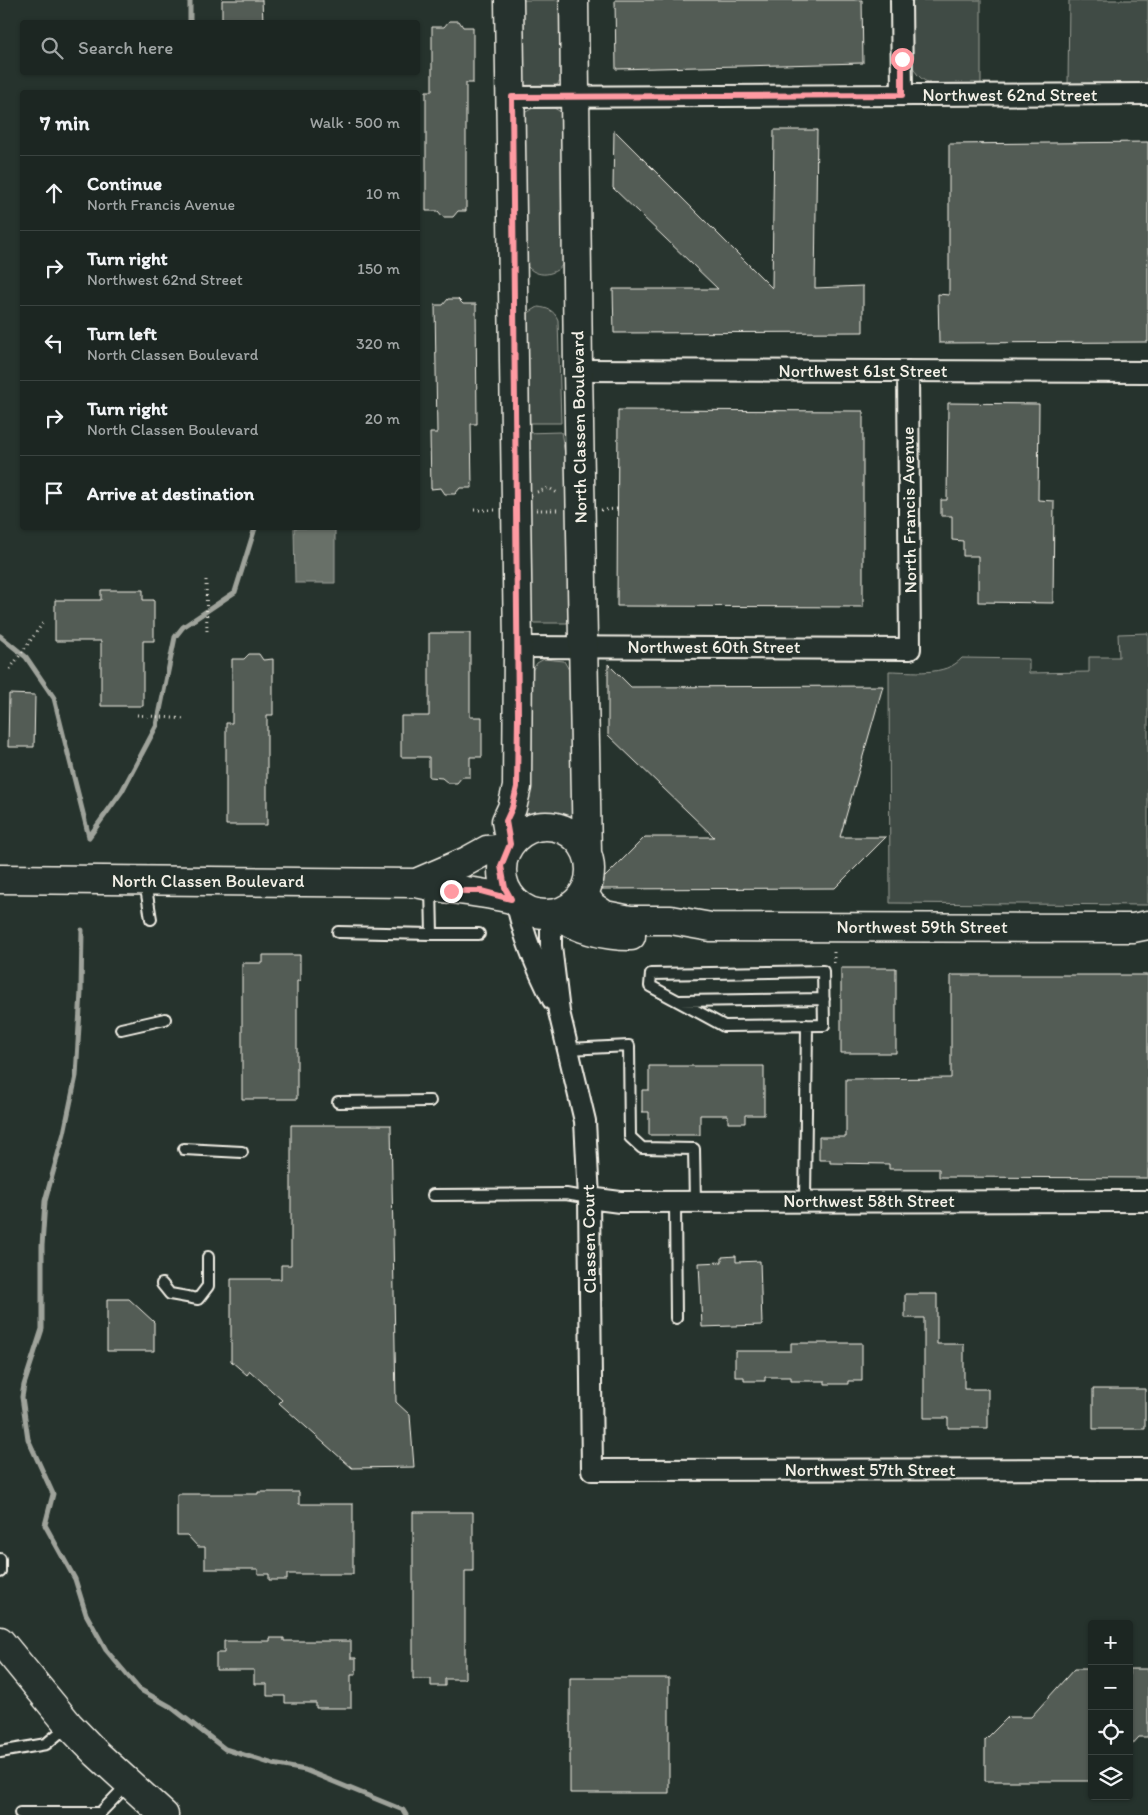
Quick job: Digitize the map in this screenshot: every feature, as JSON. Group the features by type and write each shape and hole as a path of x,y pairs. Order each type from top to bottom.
{"main road":[{"path":"509,0 512,97 518,647 517,787 512,808 506,821 508,846 501,866 502,877 514,901"},
{"name":"North Classen Boulevard","path":"574,0 583,646 587,854 590,874 584,894"},
{"name":"North Classen Boulevard","path":"423,885 487,850 508,846 528,829 551,826 573,835 587,854"},
{"name":"North Classen Boulevard","path":"0,879 423,885 451,891 481,891 514,901 531,912 553,914"},
{"path":"553,914 571,907 584,894"},
{"name":"Northwest 59th Street","path":"584,894 592,906 605,916 630,920 671,920 711,927 1143,928"},
{"name":"Northwest 59th Street","path":"553,914 571,925 618,936 676,936 711,927"},
{"path":"0,1641 68,1725 164,1815"}],"street":[{"path":"901,0 902,95"},
{"name":"Northwest 62nd Street","path":"512,97 1148,94"},
{"name":"Northwest 61st Street","path":"578,370 1148,372"},
{"name":"North Francis Avenue","path":"908,371 910,649"},
{"name":"Northwest 60th Street","path":"518,647 910,649"},
{"name":"Classen Court","path":"514,901 535,966 559,1012"},
{"name":"Classen Court","path":"553,914 551,946 559,1012 585,1120 589,1198 592,1470"},
{"name":"Northwest 58th Street","path":"589,1198 620,1202 1148,1200"},
{"name":"Northwest 57th Street","path":"592,1470 1148,1469"}],"lane":[{"path":"145,881 151,919"},
{"path":"423,885 432,934"},
{"path":"338,932 479,934"},
{"path":"823,971 824,999 824,1025 724,1026 650,986 651,974 823,971"},
{"path":"678,1000 824,999"},
{"path":"121,1029 165,1019"},
{"path":"805,1201 807,1025"},
{"path":"568,1049 629,1046 630,1137 642,1148 694,1149 696,1202"},
{"path":"338,1102 430,1101"},
{"path":"184,1149 242,1152"},
{"path":"433,1195 566,1194 589,1198"},
{"path":"675,1202 676,1318"},
{"path":"162,1284 170,1294 198,1299 208,1286 208,1257"},
{"path":"0,1559 0,1572"},
{"path":"0,1752 46,1744 68,1725"},
{"path":"20,1813 100,1813 128,1783"}],"path":[{"path":"534,495 541,489 549,488 562,497"},
{"path":"532,510 564,510 564,503"},
{"path":"474,510 499,510"},
{"path":"206,580 207,632"},
{"path":"10,669 43,623"},
{"path":"137,715 185,719"},
{"path":"834,947 834,962"}],"shaded area":[{"path":"519,0 562,0 564,77 555,87 526,86 523,83"},
{"path":"912,0 981,0 981,85 942,86 925,81 918,75 913,67"},
{"path":"1069,0 1148,0 1148,85 1068,85"},
{"path":"533,108 554,108 561,112 564,263 555,271 544,274 533,271 524,262 524,113"},
{"path":"538,307 550,310 558,320 561,423 524,423 525,315"},
{"path":"561,432 570,482 570,614 567,623 531,623 525,433"},
{"path":"294,530 335,530 335,583 295,583"},
{"path":"1148,633 1148,905 890,903 889,671 928,672 947,668 962,658 1029,659 1029,673 1089,672 1089,657 1119,657 1118,634"},
{"path":"544,659 564,661 569,670 574,825 561,820 547,818 534,819 521,824 526,806 531,768 531,672 537,663"}],"building":[{"path":"222,0 262,0 263,20 222,20"},
{"path":"615,0 862,0 863,63 616,69"},
{"path":"449,21 459,21 463,27 473,27 473,83 466,83 466,211 458,211 453,217 443,217 438,211 426,211 426,91 432,91 432,27 444,27"},
{"path":"614,130 772,288 774,130 817,130 815,288 863,286 863,332 614,333 613,289 718,289 613,188"},
{"path":"1148,142 1148,342 939,343 938,294 949,295 949,144"},
{"path":"448,299 458,299 463,304 476,304 477,424 471,424 472,488 460,488 455,494 445,494 441,488 431,489 430,433 437,433 435,305 443,305"},
{"path":"948,403 1039,404 1038,500 1054,501 1053,603 978,602 978,556 963,556 963,541 952,540 952,516 941,516 941,500 947,500"},
{"path":"618,410 863,411 863,607 617,606"},
{"path":"101,590 143,590 143,600 154,600 154,641 143,641 143,706 101,706 101,641 55,641 55,600 101,600"},
{"path":"429,633 470,633 470,717 482,717 482,757 470,757 470,777 462,777 457,783 448,783 442,778 429,777 429,757 401,757 401,716 429,716"},
{"path":"249,654 259,654 263,660 273,659 273,715 267,715 267,825 226,825 226,723 232,723 232,659 244,659"},
{"path":"608,664 631,687 883,686 840,837 886,837 835,888 599,889 597,885 645,837 714,837 608,735"},
{"path":"9,694 35,695 34,747 8,747"},
{"path":"263,955 300,955 300,981 297,981 297,1099 242,1099 242,963 263,963"},
{"path":"841,968 896,968 896,1053 841,1053"},
{"path":"951,975 1148,975 1148,1178 939,1177 939,1169 889,1169 889,1164 830,1163 830,1160 819,1160 819,1137 846,1137 846,1079 951,1078"},
{"path":"649,1066 764,1066 764,1115 745,1115 745,1123 728,1123 728,1115 700,1115 700,1135 649,1135 649,1112 642,1112 642,1090 649,1090"},
{"path":"291,1125 391,1125 396,1402 410,1415 414,1467 352,1468 279,1403 282,1400 250,1371 247,1375 231,1361 231,1279 281,1279 281,1265 291,1265"},
{"path":"736,1256 736,1262 760,1261 762,1325 702,1327 699,1263 722,1262 722,1257"},
{"path":"905,1294 937,1294 937,1344 964,1344 964,1389 988,1389 988,1428 948,1428 948,1418 924,1418 924,1318 905,1318"},
{"path":"107,1299 129,1299 154,1322 154,1351 107,1351"},
{"path":"791,1343 862,1343 862,1381 848,1381 848,1384 825,1384 825,1381 791,1381 791,1377 765,1377 765,1381 744,1381 744,1377 735,1377 735,1351 791,1351"},
{"path":"1093,1389 1145,1389 1145,1429 1093,1429"},
{"path":"258,1492 299,1492 299,1504 353,1504 353,1574 287,1574 287,1580 269,1580 269,1574 258,1574 258,1569 205,1569 205,1547 198,1547 187,1535 177,1535 177,1494 258,1494"},
{"path":"413,1512 473,1512 473,1571 465,1571 465,1679 445,1679 445,1686 431,1686 431,1679 413,1679"},
{"path":"270,1638 284,1638 284,1641 351,1641 351,1658 356,1658 356,1675 351,1675 351,1708 316,1708 316,1703 285,1703 285,1696 267,1696 267,1684 254,1684 254,1670 216,1670 216,1653 224,1653 224,1641 270,1641"},
{"path":"1074,1669 1088,1669 1088,1781 985,1781 985,1740 1008,1717 1031,1717"},
{"path":"1133,1669 1148,1669 1148,1737 1139,1737 1133,1744"},
{"path":"570,1678 669,1678 669,1793 570,1793"}],"waterway":[{"path":"190,0 190,20"},
{"path":"89,837 122,791 157,725 175,637 183,627 235,592 254,530"},
{"path":"0,636 26,657 54,698 89,837"},
{"path":"82,930 81,992 76,1076 64,1133 45,1201 42,1246 42,1329 22,1397 28,1439 53,1494 45,1525 75,1579 86,1614 106,1650 139,1689 171,1707 225,1749 273,1764 305,1770 403,1810 406,1815"}],"route":[{"path":"451,891 481,891 511,899 505,888 501,866 504,854 510,844 506,821 512,808 517,787 518,647 512,287 512,97 902,95 902,59"}]}
